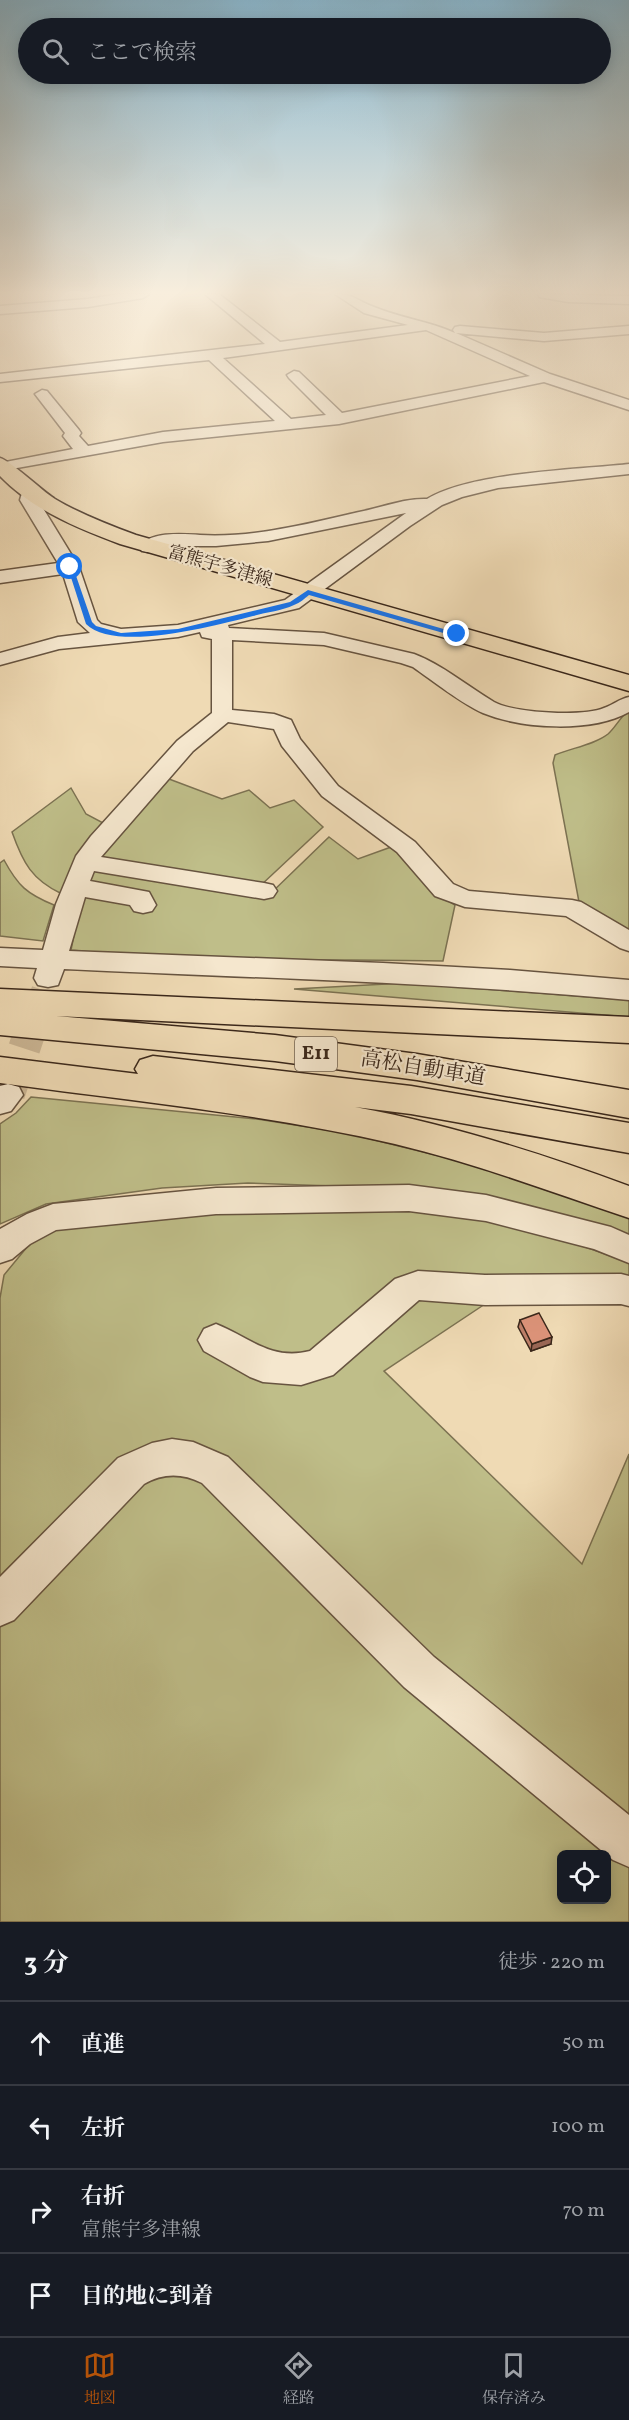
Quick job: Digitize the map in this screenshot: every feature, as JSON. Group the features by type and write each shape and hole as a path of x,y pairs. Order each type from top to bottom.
{"main road":[{"name":"富熊宇多津線","path":"1,466 30,490 71,516 148,547 629,683"},
{"path":"0,1001 629,1030"},
{"name":"高松自動車道","path":"0,1023 275,1048 417,1067 629,1104"},
{"name":"高松自動車道","path":"0,1061 90,1062 290,1083 411,1100 629,1138"},
{"path":"3,1090 276,1107 361,1122 452,1144 629,1202"}],"street":[{"path":"243,384 288,425"},
{"path":"303,384 339,418"},
{"path":"1,466 163,437 339,418 511,384"},
{"path":"565,384 629,405"},
{"path":"42,394 73,433 71,436 84,452"},
{"path":"148,547 171,540 223,541 279,534 436,501 470,489 498,483 629,469"},
{"path":"30,490 29,500 70,567 88,622 94,628 121,635"},
{"path":"219,628 292,604 436,501"},
{"path":"0,577 70,567"},
{"path":"219,628 223,715"},
{"path":"0,659 58,644 121,635 219,628 324,639 408,658 420,663 489,708 508,714 545,719 574,719 608,715 629,703"},
{"path":"51,968 69,904 86,862 100,841 185,746 223,715 274,721 283,725 290,741 330,791 406,847 444,890 465,899 572,908 629,942"},
{"path":"86,862 264,891"},
{"path":"76,886 141,898 143,905"},
{"path":"0,957 51,968 151,965 464,976 629,990"},
{"path":"0,1249 15,1235 33,1224 53,1217 216,1201 397,1198 486,1208 599,1237 629,1249"},
{"path":"216,1340 263,1366 301,1369 320,1364 407,1289 418,1285 485,1290 621,1288 629,1290"},
{"path":"0,1606 131,1471 147,1461 164,1457 182,1457 198,1461 215,1470 419,1672 629,1844"}],"shaded area":[{"path":"629,712 629,934 579,902 553,763 555,755 589,744 608,734"},
{"path":"169,779 222,799 249,790 270,808 294,800 323,827 259,887 96,861"},
{"path":"71,788 86,814 107,825 62,894 43,883 30,869 20,853 12,832"},
{"path":"329,837 358,859 394,846 437,894 455,905 443,961 164,957 71,950 83,889 94,868 269,895"},
{"path":"4,860 24,888 54,905 43,941 0,936 0,863"},
{"path":"405,983 629,1000 629,1017 294,989"},
{"path":"31,1097 257,1119 346,1133 492,1169 629,1218 629,1237 604,1226 490,1196 418,1189 248,1183 162,1188 46,1204 0,1224 0,1124 16,1113"},
{"path":"240,1211 413,1211 468,1217 523,1228 629,1263 629,1281 409,1275 294,1375 415,1292 485,1304 384,1371 582,1564 629,1454 629,1922 0,1922 0,1298 4,1275 32,1241 61,1228"}],"building":[{"path":"539,1313 552,1337 532,1344 520,1320"}],"tunnel":[{"path":"36,1014 48,978"},
{"path":"9,1094 36,1013"}],"route":[{"path":"70,567 88,622 94,628 121,635 178,631 217,623 292,604 308,592 457,634"}]}
